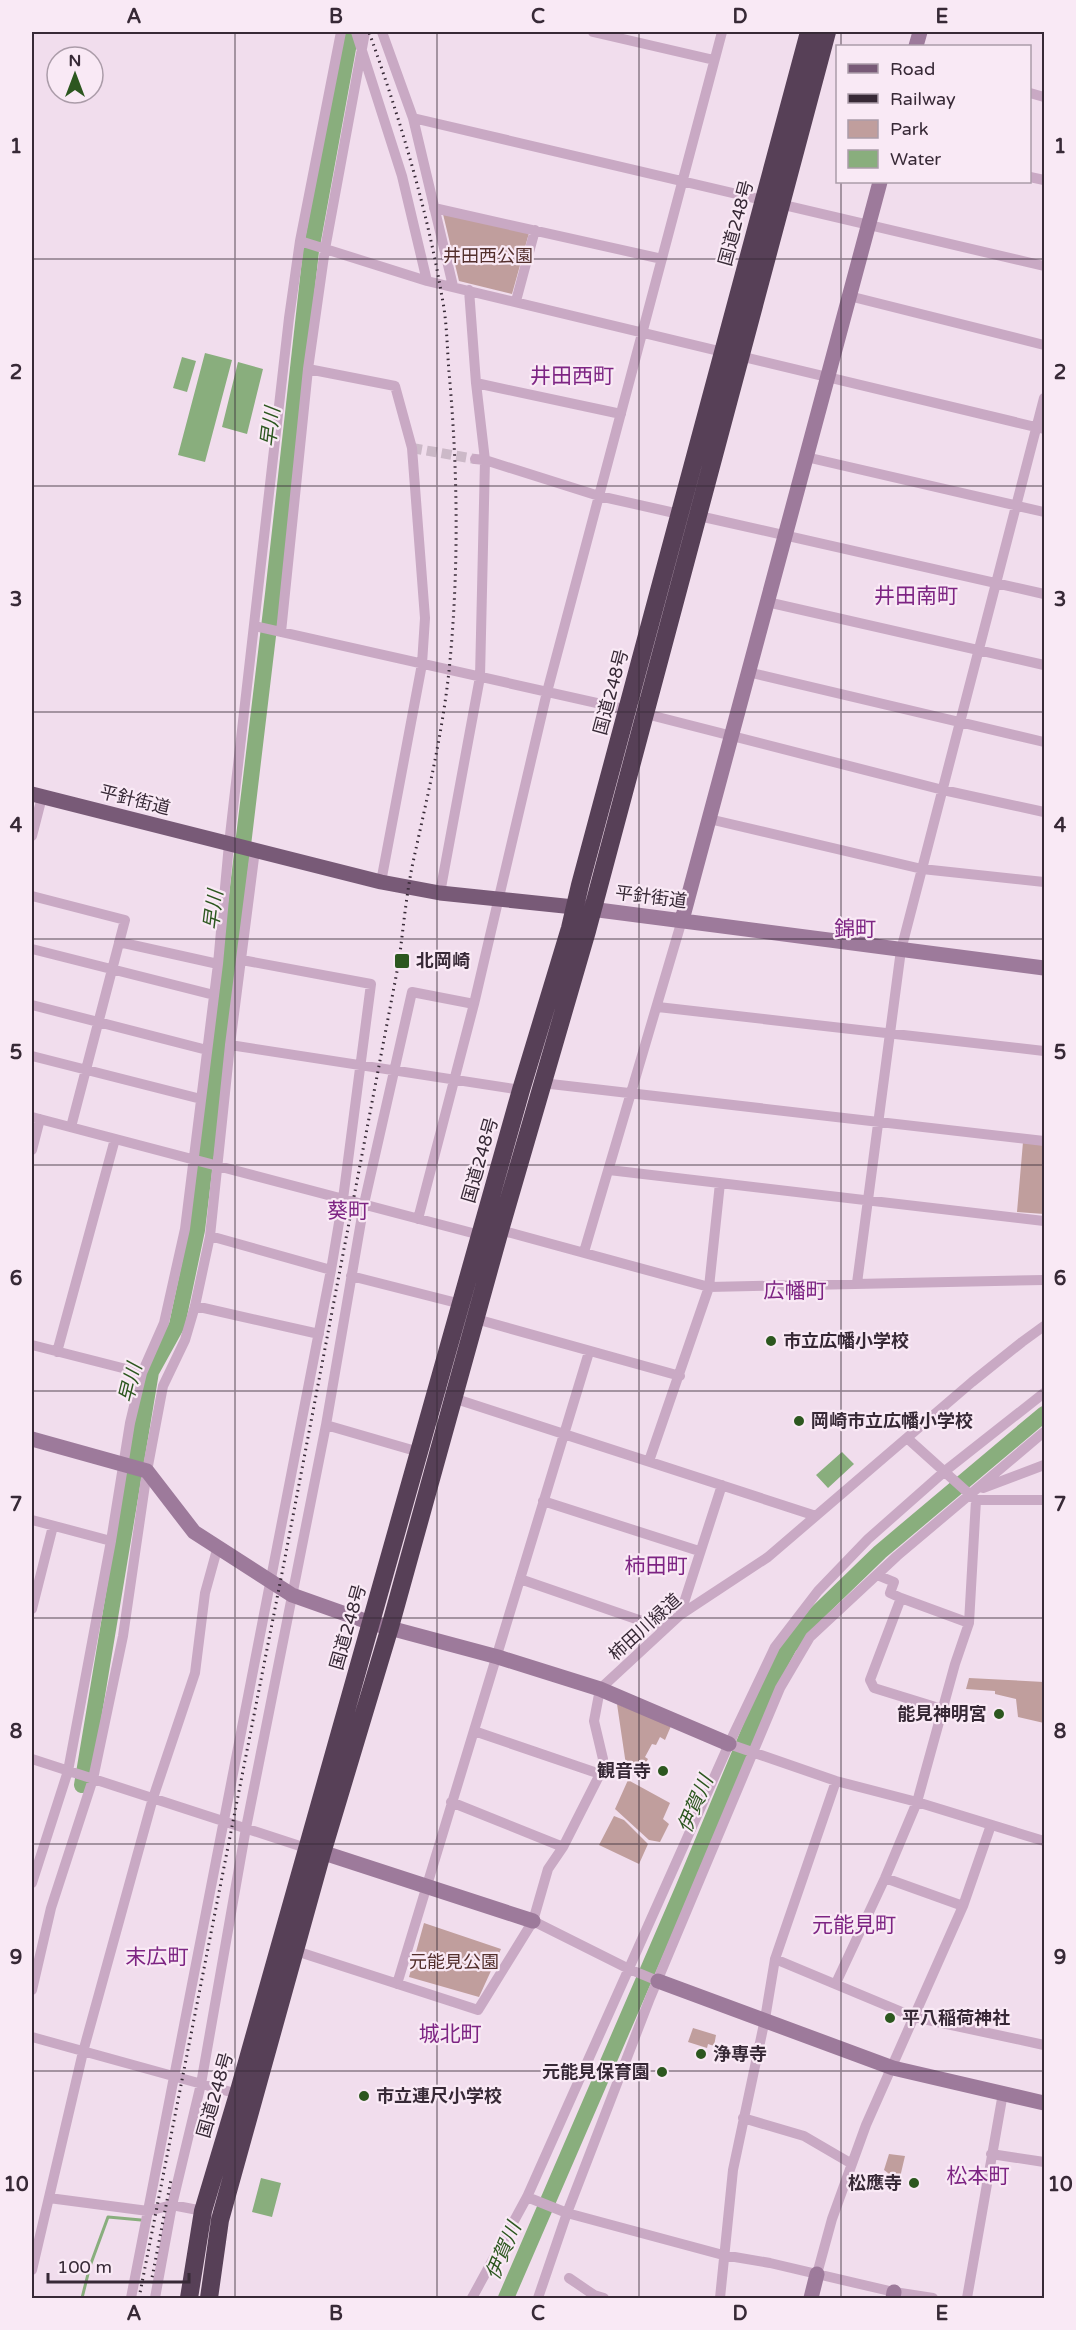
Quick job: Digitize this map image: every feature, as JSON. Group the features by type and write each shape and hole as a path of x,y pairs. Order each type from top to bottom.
{"highway":[{"name":"国道248号","path":"189,2298 203,2211 314,1850 390,1627 542,1083 583,908 637,712 699,516 733,354 772,202 809,32"},
{"name":"国道248号","path":"772,202 827,32"},
{"name":"国道248号","path":"637,712 679,514 733,354"},
{"name":"国道248号","path":"209,2298 220,2220 296,1951 314,1850 371,1623 522,1089 570,928 583,908"}],"main road":[{"name":"平針街道","path":"37,795 381,882 440,893 583,908"}],"street":[{"path":"32,1883 68,1771 111,1541 130,1423 142,1373 164,1323 185,1229 218,964 229,844 300,241 341,32"},
{"path":"356,32 402,176 427,281"},
{"path":"281,632 308,369 325,249 366,32"},
{"path":"382,32 413,118 453,286"},
{"path":"593,32 714,60"},
{"path":"418,1219 474,1004 547,692 722,32"},
{"path":"413,118 1044,266"},
{"path":"584,1252 682,920 880,183"},
{"path":"434,208 662,259"},
{"path":"516,301 535,230"},
{"path":"300,241 427,281 1041,428"},
{"path":"440,893 480,677 480,460 469,290"},
{"path":"849,296 1044,345"},
{"path":"308,369 395,386 412,448 424,599 422,664 381,882"},
{"path":"476,383 621,414"},
{"path":"857,1283 901,950 1017,505 1041,428 1044,398"},
{"path":"806,457 1044,512"},
{"path":"480,460 599,496 679,514"},
{"path":"699,516 1044,594"},
{"path":"767,602 1044,665"},
{"path":"254,626 637,712 943,790 1044,812"},
{"path":"748,672 1044,742"},
{"path":"32,836 37,795"},
{"path":"709,819 922,869 1044,882"},
{"path":"32,1990 51,1908 93,1779 123,1636 147,1471 163,1386 185,1340 210,1236 230,1045 255,850"},
{"path":"32,896 125,920 71,1127"},
{"name":"平針街道","path":"583,908 1044,968"},
{"path":"119,942 218,964"},
{"path":"32,949 214,994"},
{"path":"131,2298 176,2077 331,1270 343,1199 371,984 242,960"},
{"path":"155,2298 172,2205 201,2084 246,1828 326,1425 364,1204 412,992 474,1004"},
{"path":"32,1005 207,1050"},
{"path":"658,1006 1044,1051"},
{"path":"230,1045 522,1089"},
{"path":"32,1056 201,1099"},
{"path":"542,1083 1044,1141"},
{"path":"32,1150 36,1118 480,1235"},
{"path":"57,1352 115,1139"},
{"path":"609,1170 1044,1221"},
{"path":"649,1461 680,1376 708,1287 720,1183"},
{"path":"500,1230 708,1287 1044,1280"},
{"path":"210,1236 331,1270"},
{"path":"351,1276 461,1304"},
{"path":"195,1306 319,1334"},
{"path":"476,1319 680,1376"},
{"name":"柿田川緑道","path":"600,1689 680,1615 768,1557 980,1375 1044,1326"},
{"path":"32,1346 142,1373"},
{"path":"397,1984 589,1352"},
{"path":"472,2298 527,2198 631,1970 729,1744 775,1647 818,1591 868,1539 945,1472 1044,1393"},
{"path":"453,1398 816,1516"},
{"path":"326,1425 419,1452"},
{"path":"538,2298 567,2213 658,1980 780,1688 810,1637 877,1575 1044,1432"},
{"path":"907,1438 973,1495 1044,1500"},
{"path":"32,1439 147,1471 194,1532 292,1594 371,1623 498,1657 600,1689 753,1754 836,1781 917,1802 1044,1841"},
{"path":"973,1495 1044,1465"},
{"path":"680,1615 722,1485"},
{"path":"836,1983 885,1878 917,1802 942,1709 969,1623 973,1495"},
{"path":"543,1501 699,1551"},
{"path":"32,1520 111,1541"},
{"path":"32,1609 53,1526"},
{"path":"32,2270 83,2052 153,1798 195,1673 205,1593 218,1546"},
{"path":"877,1575 894,1582 890,1593 969,1623"},
{"path":"520,1579 665,1629"},
{"path":"902,1598 870,1680 874,1688 942,1709"},
{"path":"296,1951 478,2010 533,1921 548,1869 563,1847 600,1774 603,1759 594,1720 600,1689"},
{"path":"474,1731 600,1774"},
{"path":"32,1759 533,1921 631,1970 893,2068 1044,2103"},
{"path":"720,2298 733,2170 765,2019 775,1959 836,1781"},
{"path":"451,1802 563,1847"},
{"path":"811,2298 831,2218 866,2125 963,1906 991,1825"},
{"path":"885,1878 963,1906"},
{"path":"775,1959 914,2018 1044,2045"},
{"path":"32,2037 238,2094"},
{"path":"967,2298 1003,2093"},
{"path":"743,2118 804,2136 852,2164"},
{"path":"992,2154 1044,2162"},
{"path":"49,2198 148,2211 172,2205 203,2211"},
{"path":"527,2198 567,2213 723,2254 817,2274 893,2295 933,2298"},
{"path":"570,2278 603,2298"}],"green space":[{"name":"井田西公園","path":"443,214 529,233 512,294 459,281"},
{"path":"1023,1142 1044,1145 1044,1214 1017,1212"},
{"path":"969,1678 1044,1682 1044,1723 1018,1717 1016,1699 995,1694 995,1691 966,1689"},
{"path":"617,1704 671,1726 665,1740 660,1737 656,1745 652,1744 641,1772 626,1765"},
{"path":"628,1780 670,1803 663,1819 669,1824 660,1842 649,1840 615,1809"},
{"path":"614,1816 624,1820 648,1844 639,1864 599,1845"},
{"name":"元能見公園","path":"424,1923 501,1949 479,1997 409,1977"},
{"path":"693,2028 716,2035 714,2046 708,2044 707,2048 688,2042"},
{"path":"889,2154 905,2156 897,2190 883,2186 888,2173 884,2170"}],"water":[{"path":"205,353 232,360 205,462 178,455"},
{"path":"182,357 196,361 187,392 173,388"},
{"path":"238,362 263,369 247,434 222,427"},
{"path":"842,1452 854,1464 828,1488 816,1475"},
{"path":"261,2178 281,2183 272,2217 252,2212"}],"waterway":[{"name":"早川","path":"82,1785 151,1372 177,1325 197,1230 273,594 311,251 351,32"},
{"name":"伊賀川","path":"506,2298 768,1686 789,1647 816,1614 880,1552 1044,1414"},
{"path":"82,2298 90,2266 108,2217 141,2220"}],"tunnel":[{"path":"412,448 475,459"}],"railway":[{"path":"139,2298 284,1563 399,961 406,902 438,745 449,671 456,522 454,447 445,315 420,196 391,96 369,32"},
{"path":"151,2283 171,2180"}],"place":[{"name":"北岡崎","path":"402,961"},
{"name":"市立広幡小学校","path":"771,1341"},
{"name":"岡崎市立広幡小学校","path":"799,1421"},
{"name":"能見神明宮","path":"999,1714"},
{"name":"観音寺","path":"663,1771"},
{"name":"平八稲荷神社","path":"890,2018"},
{"name":"浄専寺","path":"701,2054"},
{"name":"元能見保育園","path":"662,2072"},
{"name":"市立連尺小学校","path":"364,2096"},
{"name":"松應寺","path":"914,2183"}],"district":[{"name":"井田西町","path":"572,376"},
{"name":"井田南町","path":"916,596"},
{"name":"錦町","path":"855,929"},
{"name":"葵町","path":"348,1211"},
{"name":"広幡町","path":"795,1291"},
{"name":"柿田町","path":"656,1566"},
{"name":"元能見町","path":"854,1925"},
{"name":"末広町","path":"157,1957"},
{"name":"城北町","path":"450,2034"},
{"name":"松本町","path":"978,2176"}]}
